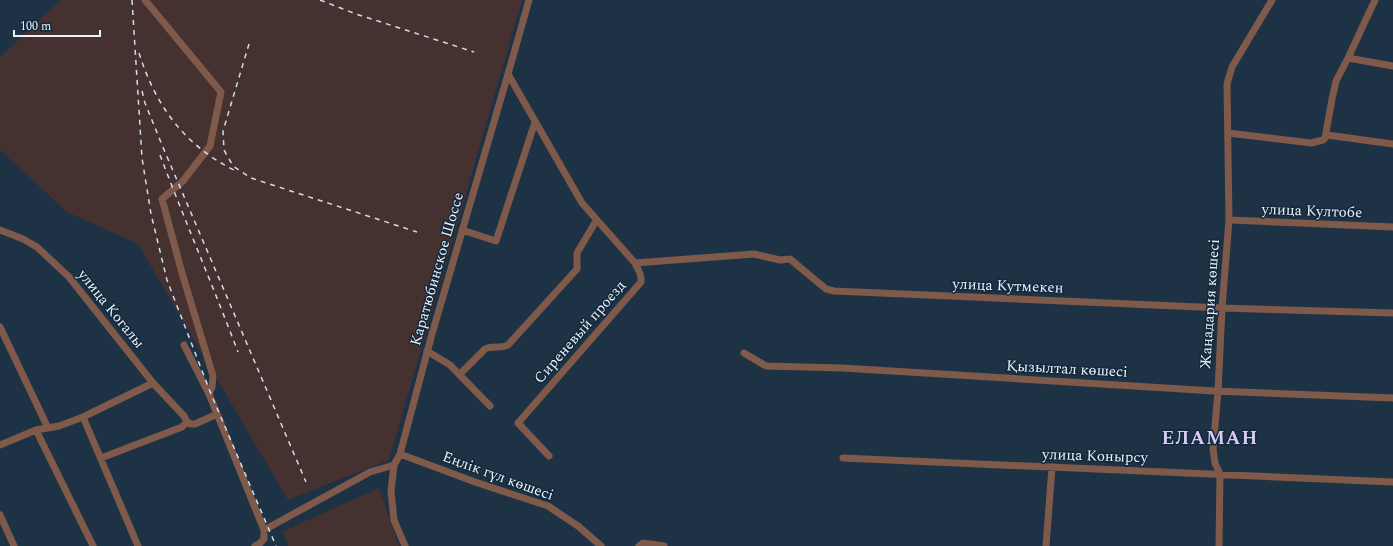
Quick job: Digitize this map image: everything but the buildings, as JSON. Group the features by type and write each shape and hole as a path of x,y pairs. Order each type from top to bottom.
{"street":[{"path":"145,0 221,92 210,146 183,181 162,200 213,376 209,394"},
{"name":"Каратюбинское Шоссе","path":"405,546 394,520 391,491 394,465 400,454 427,351 529,0"},
{"name":"Жаңадария көшесі","path":"1218,546 1220,474 1215,463 1213,449 1229,220 1228,84 1230,73 1272,0"},
{"path":"1228,133 1312,143 1323,140 1327,135 1336,81 1375,0"},
{"path":"1348,58 1393,66"},
{"name":"Сиреневый проезд","path":"508,74 582,203 596,221 635,263 641,274 641,282 518,423 549,456"},
{"path":"462,230 496,241 535,122"},
{"path":"1327,135 1393,144"},
{"name":"улица Култобе","path":"1229,220 1393,227"},
{"path":"460,374 488,347 505,347 508,345 577,269 576,253 596,221"},
{"name":"улица Когалы","path":"0,230 24,239 37,247 69,276 153,383 184,416 187,422"},
{"name":"улица Кутмекен","path":"635,263 754,254 780,260 790,259 826,289 834,291 1222,308 1393,313"},
{"path":"0,327 48,428"},
{"path":"184,345 209,394 264,530 264,539 257,545"},
{"path":"427,351 450,365 490,406"},
{"name":"Қызылтал көшесі","path":"744,353 766,366 843,368 1218,391 1393,398"},
{"path":"0,445 36,430 60,426 83,417 153,383"},
{"path":"101,458 182,427 187,422 195,424 217,414"},
{"path":"83,417 138,546"},
{"path":"36,430 93,546"},
{"name":"Еңлік гүл көшесі","path":"400,454 475,482 548,506 578,526 601,546"},
{"name":"улица Конырсу","path":"843,458 1393,482"},
{"path":"264,530 370,472 394,465"},
{"path":"1046,546 1052,467"},
{"path":"0,515 14,546"},
{"path":"639,546 643,543 664,546"}],"shaded area":[{"path":"61,0 522,0 389,460 288,500 138,244 67,212 0,150 0,57"},
{"path":"379,488 399,546 288,546 283,531"}],"railway":[{"path":"132,0 142,158 151,214 167,280 211,394 276,546"},
{"path":"320,0 356,14 474,52"},
{"path":"249,44 223,131 224,150 233,166 251,178 417,232"},
{"path":"139,53 154,91 175,123 187,137 202,150 236,171"},
{"path":"142,91 145,103 162,145 306,482"},
{"path":"160,155 238,352"}],"district":[{"name":"ЕЛАМАН","path":"1210,438"}]}
